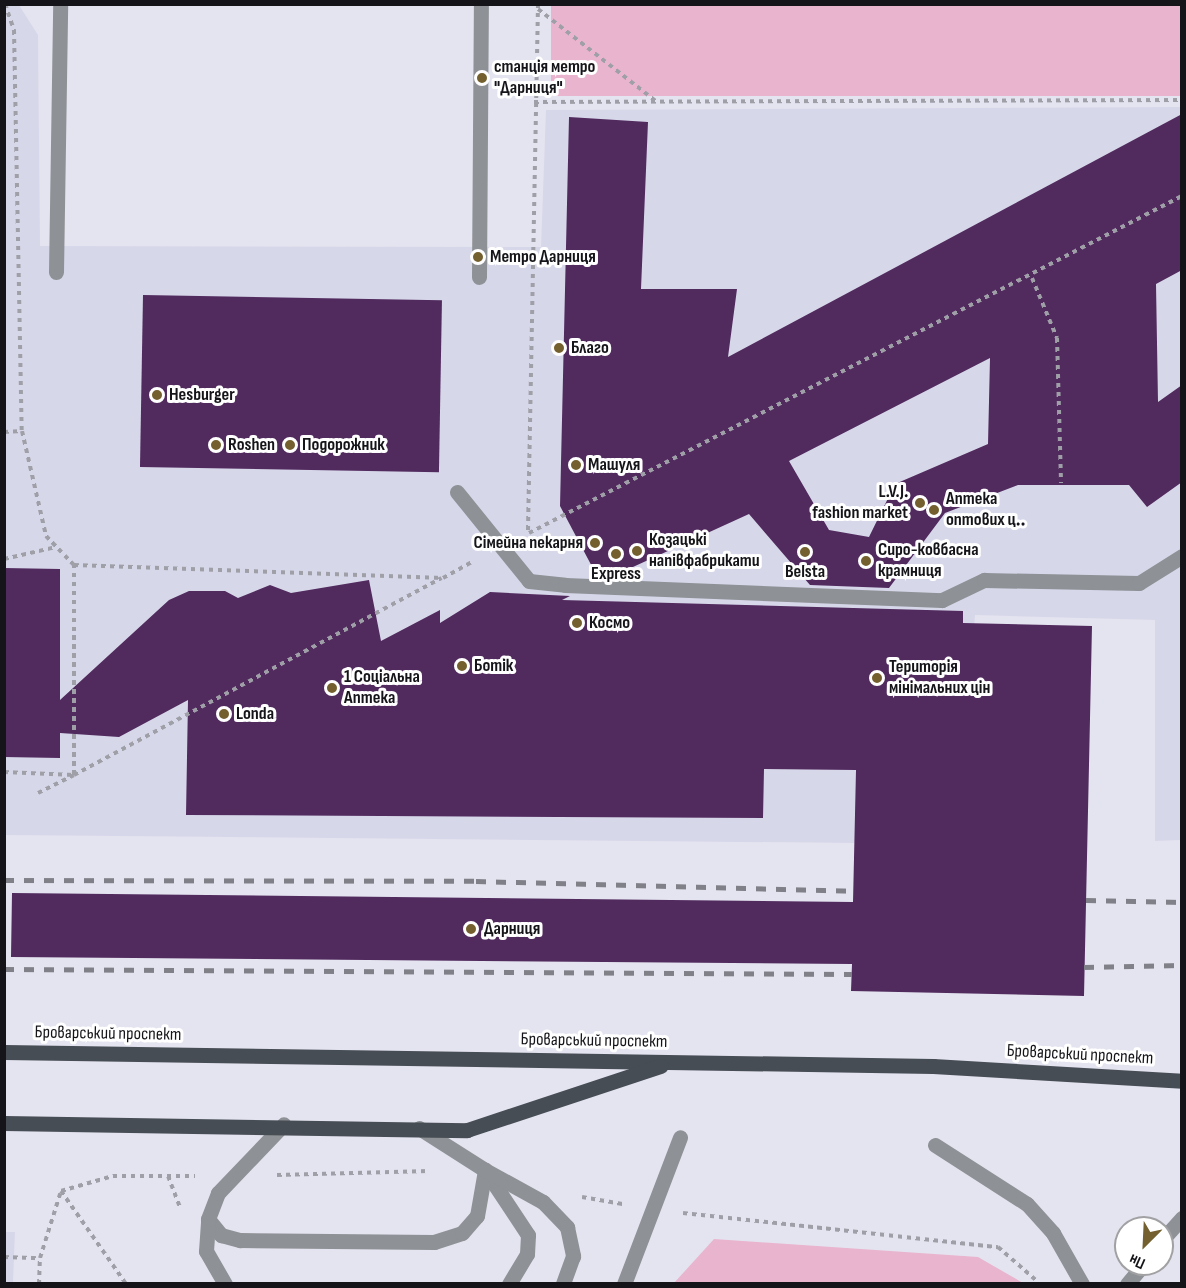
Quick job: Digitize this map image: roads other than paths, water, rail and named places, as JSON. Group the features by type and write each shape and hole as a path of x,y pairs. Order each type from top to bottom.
{"main road":[{"name":"Броварський проспект","path":"4,1052 933,1066 1182,1081"},
{"path":"4,1123 284,1124 467,1130 672,1062"}],"street":[{"path":"56,272 60,4"},
{"path":"479,276 481,4"},
{"path":"457,492 529,581 942,600 984,580 1139,583 1182,556"},
{"path":"225,1284 206,1251 208,1219 218,1193 284,1124"},
{"path":"419,1128 543,1202 567,1227 573,1256 562,1284"},
{"path":"624,1284 680,1137"},
{"path":"935,1145 1027,1204 1053,1233 1082,1284"},
{"path":"208,1219 221,1235 240,1240 434,1242 462,1233 477,1216 486,1170"},
{"path":"486,1170 528,1235 527,1254 509,1284"}],"railway":[{"path":"4,880 476,881 853,891"},
{"path":"1086,900 1182,902"},
{"path":"1084,967 1182,965"},
{"path":"4,969 852,974"}],"place":[{"name":"станція метро \"Дарниця\"","path":"482,78"},
{"name":"Метро Дарниця","path":"478,257"},
{"name":"Благо","path":"559,348"},
{"name":"Hesburger","path":"157,395"},
{"name":"Roshen","path":"216,445"},
{"name":"Подорожник","path":"290,445"},
{"name":"Машуля","path":"576,465"},
{"name":"L.V.J. fashion market","path":"920,503"},
{"name":"Аптека оптових ц‥","path":"934,510"},
{"name":"Сімейна пекарня","path":"595,543"},
{"name":"Козацькі напівфабрикати","path":"637,551"},
{"name":"Belsta","path":"805,552"},
{"name":"Express","path":"616,554"},
{"name":"Сиро-ковбасна крамниця","path":"866,561"},
{"name":"Космо","path":"577,623"},
{"name":"Ботік","path":"462,666"},
{"name":"Територія мінімальних цін","path":"877,678"},
{"name":"1 Соціальна Аптека","path":"332,688"},
{"name":"Londa","path":"224,714"},
{"name":"Дарниця","path":"471,929"}]}
